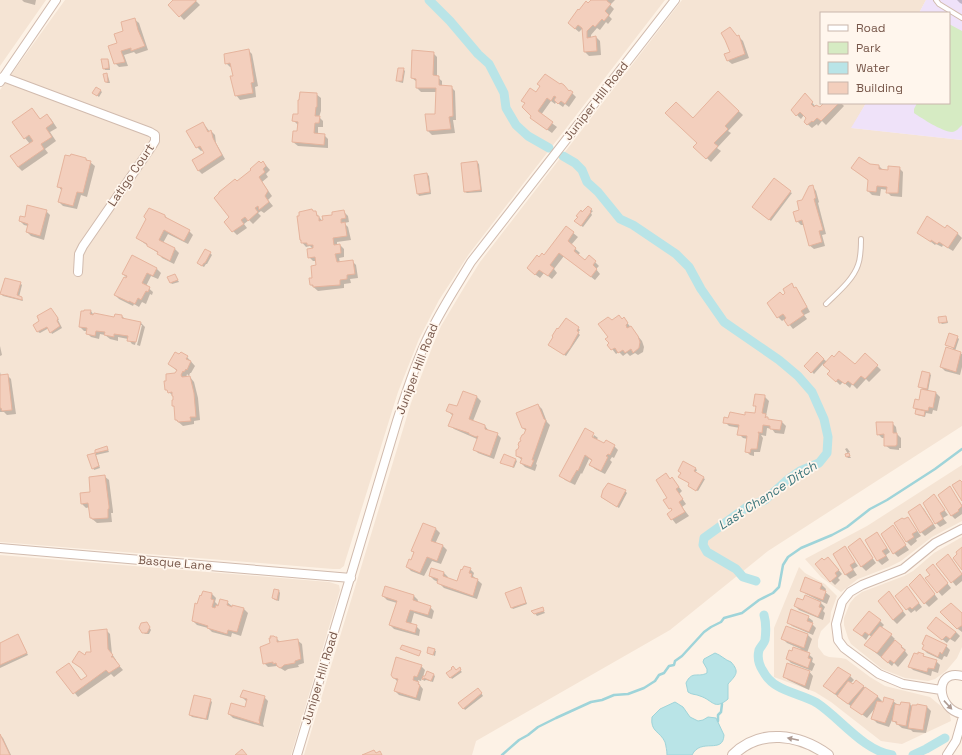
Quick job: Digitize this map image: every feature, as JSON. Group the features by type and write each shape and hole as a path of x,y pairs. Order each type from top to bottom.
{"street":[{"path":"2,79 56,0"},
{"name":"Juniper Hill Road","path":"297,755 411,380 428,337 438,317 471,262 674,0"},
{"name":"Latigo Court","path":"2,79 155,135 155,141 152,146 83,246 79,254 78,272"},
{"path":"941,690 903,684 879,674 844,648 838,640 836,624 842,602 850,592 862,585 903,569 934,543 962,529"},
{"name":"Basque Lane","path":"0,548 351,578"},
{"path":"962,676 955,675 947,678 944,681 941,690 944,701 956,713 962,714"},
{"path":"947,755 956,741 962,720"},
{"path":"733,755 751,742 773,737 790,738 806,742 828,755"}],"lane":[{"path":"936,0 938,4 962,18"},
{"path":"826,304 852,277 859,263 861,239"}],"shaded area":[{"path":"0,0 46,0 0,66"},
{"path":"65,0 665,0 469,254 439,300 419,339 398,392 344,566 340,569 0,542 0,90"},
{"path":"682,0 926,0 920,12 820,12 820,104 865,104 852,128 962,140 962,426 768,551 670,630 476,741 472,755 304,755 411,403 441,326 480,262"},
{"path":"926,0 962,0 962,140 851,128 865,104 950,104 950,12 920,12"},
{"path":"962,465 962,521 932,537 901,561 858,579 841,592 821,577 805,559 867,526"},
{"path":"962,537 962,647 957,658 946,671 935,679 928,681 905,678 882,669 851,644 848,638 844,625 844,618 850,603 862,592 913,571 934,553"},
{"path":"0,555 329,582 339,585 340,590 291,755 0,755"},
{"path":"799,567 805,573 825,584 837,596 831,612 830,622 821,631 818,640 818,647 824,655 846,659 885,686 930,697 948,712 951,721 902,744 881,741 831,702 815,692 774,677 774,628"}],"green space":[{"path":"950,25 962,31 962,125 956,131 948,131 914,113 916,104 950,104"}],"water":[{"path":"715,653 731,662 736,671 735,676 728,684 728,699 720,704 714,704 698,695 691,694 688,692 686,683 693,675 707,673 707,669 703,662 704,659"},
{"path":"675,702 683,707 690,717 698,721 708,717 716,718 724,735 723,741 720,744 701,747 692,755 667,755 663,738 652,726 652,717 660,709"}],"building":[{"path":"173,0 196,1 179,17 168,5"},
{"path":"591,0 607,0 611,4 605,11 609,15 604,21 602,19 595,27 593,25 587,31 587,38 596,36 597,51 584,52 582,28 578,25 575,29 568,23 586,1 588,3"},
{"path":"135,18 138,30 145,46 131,51 131,48 121,51 125,62 114,64 108,46 117,43 114,34 123,31 121,22"},
{"path":"730,27 737,36 739,35 745,54 727,61 724,54 730,52 721,33"},
{"path":"249,49 254,82 251,83 253,93 235,96 230,76 233,76 230,63 225,64 224,54"},
{"path":"412,50 434,52 433,75 439,76 439,85 452,86 453,116 449,117 451,129 427,131 425,114 435,114 436,88 416,88 416,79 411,78"},
{"path":"101,59 108,59 109,68 103,69"},
{"path":"398,68 404,68 402,81 396,81"},
{"path":"107,73 108,82 105,82 103,74"},
{"path":"545,74 564,85 569,91 570,90 573,92 565,104 561,101 558,104 554,100 556,97 554,96 551,101 547,98 538,111 553,122 547,130 530,118 531,116 522,107 525,103 521,101 530,88 536,92 540,86 537,84"},
{"path":"96,87 101,90 97,96 92,93"},
{"path":"718,91 739,111 725,126 728,129 714,143 718,146 706,159 693,147 697,143 665,113 676,102 693,118"},
{"path":"300,92 317,93 317,107 315,116 320,116 319,123 315,123 314,133 325,134 324,145 292,142 293,131 297,131 298,122 292,121 293,114 298,114 298,100"},
{"path":"805,93 813,102 811,104 814,107 816,105 820,107 823,104 838,104 821,121 817,118 807,125 804,122 806,118 800,112 796,116 791,110"},
{"path":"32,108 40,119 47,114 53,123 46,128 52,137 41,144 44,149 18,167 10,156 33,141 29,135 24,139 12,122"},
{"path":"203,122 208,132 211,130 213,138 222,155 198,171 192,160 204,153 200,146 196,148 186,131"},
{"path":"71,154 91,161 83,193 77,192 73,206 58,202 62,188 57,187 65,155 70,156"},
{"path":"859,157 870,164 879,165 879,169 888,170 888,166 900,167 898,193 886,193 887,187 877,186 876,192 867,191 868,180 851,168"},
{"path":"259,161 261,163 263,161 266,166 263,169 265,172 259,177 268,191 265,196 269,202 259,210 258,206 255,208 258,212 248,221 245,217 241,220 244,224 232,232 224,222 229,217 214,198 235,179 237,181 251,170 250,169"},
{"path":"477,161 481,190 464,192 461,163"},
{"path":"427,173 430,192 417,194 414,175"},
{"path":"774,178 791,191 769,220 752,207"},
{"path":"813,185 816,198 814,199 823,230 819,231 822,242 809,246 802,220 796,222 793,212 799,210 797,201 802,200 809,186"},
{"path":"27,205 47,210 40,236 26,232 28,224 19,221 20,216 25,217"},
{"path":"588,206 592,209 590,211 591,212 581,226 574,221 578,217 576,216 581,210 582,212"},
{"path":"149,208 165,215 165,217 190,230 184,241 164,230 159,240 175,248 170,261 157,254 158,252 136,238 146,219 144,216"},
{"path":"312,209 313,211 316,211 317,216 319,216 319,221 323,220 322,216 332,215 332,212 344,210 346,218 341,219 341,223 345,222 347,236 333,238 334,245 340,244 341,253 335,254 337,262 353,260 355,274 347,275 347,279 340,280 340,285 313,287 313,285 310,285 309,278 312,278 311,266 316,265 315,257 308,258 307,249 313,248 313,245 301,243 297,216 299,216 299,212"},
{"path":"927,216 945,228 947,225 958,233 948,248 939,242 937,244 931,240 931,242 917,233"},
{"path":"566,226 574,232 568,241 576,248 574,251 585,260 589,255 596,261 593,265 597,269 591,277 559,253 550,265 554,268 548,276 539,270 535,275 527,268 537,255 539,257 542,253 544,255"},
{"path":"205,249 211,252 202,266 197,263"},
{"path":"132,255 157,268 153,276 147,273 142,283 150,287 148,292 146,291 141,300 138,298 135,304 114,295 124,277 126,278 127,276 122,274"},
{"path":"175,274 178,280 170,283 167,277"},
{"path":"5,278 21,282 17,295 22,297 22,300 0,294"},
{"path":"792,283 794,288 796,287 807,307 801,311 804,315 788,326 784,320 786,318 783,314 777,318 767,303 780,292 783,295 785,293 783,289"},
{"path":"51,308 58,318 57,321 60,326 50,333 47,327 37,332 33,325 39,321 37,316"},
{"path":"91,310 90,314 93,315 94,313 114,317 115,314 122,315 122,318 141,322 136,342 127,341 128,336 114,334 114,337 104,335 105,332 96,331 95,336 86,334 87,328 79,327 81,311"},
{"path":"619,315 622,319 624,317 628,323 626,325 627,328 631,326 638,336 640,342 639,348 633,353 631,349 625,353 623,350 618,353 615,348 611,350 607,345 609,343 605,339 608,337 598,324 608,317 612,320"},
{"path":"946,316 947,322 939,323 938,317"},
{"path":"566,318 579,327 577,331 579,332 570,348 564,355 548,345 557,328 558,329"},
{"path":"949,333 958,336 954,348 945,345"},
{"path":"946,347 961,352 956,372 940,367"},
{"path":"839,351 855,364 865,353 878,365 865,379 861,376 853,385 848,381 845,384 838,379 836,382 827,374 830,371 823,365 832,355 834,357"},
{"path":"175,352 179,354 181,352 188,356 186,359 191,361 187,370 186,369 184,372 183,371 181,375 182,377 190,376 194,393 196,417 190,417 191,421 178,422 175,420 174,406 172,406 172,392 168,393 167,390 165,390 164,381 166,381 166,374 175,373 177,370 168,364"},
{"path":"817,352 824,359 811,373 804,366"},
{"path":"922,371 930,373 927,389 918,387"},
{"path":"8,374 12,410 2,411 0,408 0,375"},
{"path":"921,389 936,392 933,408 929,407 928,411 913,408 915,399 919,400"},
{"path":"463,391 477,396 469,419 485,425 485,429 498,433 490,456 473,450 478,436 476,437 448,426 453,414 446,411 449,404 457,406"},
{"path":"755,394 765,395 762,413 766,414 765,418 768,417 768,419 782,421 780,430 770,429 770,426 763,425 762,433 758,432 757,449 751,449 750,453 745,452 747,436 737,435 739,425 723,423 724,417 728,418 730,412 745,415 745,412 755,413 756,406 753,406"},
{"path":"538,404 544,419 546,420 531,467 520,463 522,458 516,456 516,450 518,449 519,442 521,441 520,439 526,429 522,428 516,413"},
{"path":"916,409 925,411 924,416 915,414"},
{"path":"876,422 893,422 893,433 897,433 896,446 884,446 884,434 877,435"},
{"path":"585,428 594,433 592,437 604,443 606,440 615,445 610,455 608,454 606,456 608,457 601,471 589,465 592,460 585,455 578,471 577,470 570,482 559,476"},
{"path":"107,446 108,450 95,453 95,450"},
{"path":"95,453 99,466 92,469 87,455"},
{"path":"849,453 850,456 846,457 845,454"},
{"path":"504,454 516,459 513,467 500,463"},
{"path":"683,461 696,468 694,471 704,477 696,491 688,486 689,483 678,477 681,473 678,471"},
{"path":"666,473 670,479 672,477 679,487 676,489 683,499 679,502 685,512 671,520 667,514 672,510 671,508 669,509 663,500 667,498 656,480"},
{"path":"105,475 109,506 108,518 92,519 90,518 88,503 81,504 80,493 90,492 89,477"},
{"path":"960,480 962,482 962,501 952,485"},
{"path":"608,483 626,490 617,507 601,497 603,490"},
{"path":"950,486 962,506 958,510 959,511 951,516 938,495"},
{"path":"934,494 945,510 940,513 943,519 935,524 923,503"},
{"path":"920,504 933,524 920,533 908,512"},
{"path":"908,517 917,531 912,534 914,537 906,542 894,523 902,518 904,519"},
{"path":"423,523 436,528 431,541 443,545 437,561 427,557 420,573 406,567 409,559 411,560 414,552 411,551"},
{"path":"893,525 906,545 893,554 881,534"},
{"path":"877,532 887,548 882,551 886,556 877,561 865,540"},
{"path":"860,538 873,558 861,567 848,547"},
{"path":"845,546 855,562 850,565 853,570 845,575 833,554"},
{"path":"962,547 962,570 953,558 957,554 956,552"},
{"path":"948,554 962,574 951,583 936,564"},
{"path":"828,557 839,570 835,573 837,576 830,582 815,564 822,558 824,560"},
{"path":"933,564 948,583 937,593 925,578 930,575 926,570"},
{"path":"464,566 471,568 469,573 472,574 471,577 478,579 473,596 439,584 437,583 438,579 429,576 431,568 444,572 443,576 457,581 461,569 462,570"},
{"path":"920,574 935,594 924,604 909,585"},
{"path":"805,577 822,584 820,589 826,591 823,600 800,591"},
{"path":"385,586 414,595 413,600 431,606 428,615 410,610 406,622 417,625 415,633 389,625 397,601 382,596"},
{"path":"907,586 919,603 912,609 910,607 906,610 895,596"},
{"path":"521,587 526,603 511,608 505,593"},
{"path":"274,589 279,590 277,600 272,598"},
{"path":"203,591 212,593 211,599 214,600 212,607 215,608 216,605 218,606 220,599 228,601 227,605 232,607 232,605 244,608 237,632 228,630 227,634 207,628 208,626 192,621 195,603 197,604"},
{"path":"889,591 903,611 893,620 878,601"},
{"path":"805,595 821,602 819,607 822,608 818,617 794,606 797,598 803,600"},
{"path":"951,603 962,613 962,626 957,629 940,612"},
{"path":"543,607 544,611 534,614 531,611"},
{"path":"791,609 809,616 807,621 813,623 809,632 787,623"},
{"path":"869,611 881,620 869,635 865,632 862,636 853,630"},
{"path":"936,617 956,632 950,639 946,636 942,640 927,628"},
{"path":"147,622 150,627 147,633 142,633 139,628 141,623"},
{"path":"786,626 808,634 804,648 781,639"},
{"path":"880,626 892,634 877,653 864,645"},
{"path":"107,629 108,649 113,655 111,657 113,657 120,666 109,673 106,670 73,694 56,672 69,663 81,680 87,676 81,668 72,662 79,651 85,655 86,652 91,652 89,631"},
{"path":"18,634 27,653 0,665 0,643"},
{"path":"926,635 947,645 942,654 940,652 938,657 922,649 924,645 922,644"},
{"path":"270,636 277,637 277,642 298,639 301,659 295,661 295,663 284,665 280,668 276,663 273,664 273,662 263,664 260,647 270,643"},
{"path":"895,640 905,650 894,663 890,660 888,663 881,657"},
{"path":"402,645 421,651 419,656 400,649"},
{"path":"428,647 435,649 433,655 427,653"},
{"path":"793,647 810,653 808,658 811,659 808,668 786,659 789,650 792,651"},
{"path":"918,652 924,654 923,656 937,660 934,669 928,668 927,672 908,667 914,653 918,654"},
{"path":"396,657 422,665 417,677 414,676 413,680 419,682 418,684 420,685 416,698 394,691 398,679 393,678 391,675"},
{"path":"787,663 810,671 805,686 783,677"},
{"path":"453,666 456,670 460,667 461,670 450,678 446,673 452,669 451,668"},
{"path":"838,667 851,675 835,694 823,686"},
{"path":"427,671 434,674 431,681 424,678 423,680 422,679"},
{"path":"856,680 864,686 848,704 837,696 848,681 853,684"},
{"path":"865,687 878,696 862,715 850,707"},
{"path":"478,688 482,693 463,709 458,703"},
{"path":"243,690 265,696 259,720 260,724 228,714 231,703 245,707 247,699 240,697"},
{"path":"194,695 211,699 206,719 189,715"},
{"path":"884,697 894,700 885,723 871,719 877,701 883,702"},
{"path":"901,702 910,703 906,726 896,724 897,722 892,721 895,704 900,705"},
{"path":"917,704 927,706 923,730 908,728 912,705"},
{"path":"0,734 10,755 0,755"},
{"path":"242,749 247,755 235,755"},
{"path":"374,750 376,753 380,751 382,755 362,755"}],"waterway":[{"name":"Last Chance Ditch","path":"429,0 489,64 504,93 506,108 516,125 528,136 549,148"},
{"name":"Last Chance Ditch","path":"563,156 575,163 582,170 587,182 598,192 620,219 633,225 676,254 689,267 701,289 724,322 779,360 798,376 812,392 824,419 828,437 827,453 819,463 800,471 786,481 765,500 747,507 704,538 703,545 707,552 736,569 743,577 756,581"},
{"path":"502,755 519,740 538,727 556,718 591,702 602,700 614,695 628,694 644,688 655,681 669,666 674,665 675,661 682,656 704,632 721,622 724,618 742,613 759,600 773,593 779,587 783,565 788,557 801,548 847,527 870,509 887,500 935,469 962,449"},
{"name":"Last Chance Ditch","path":"764,615 766,627 765,640 759,650 758,659 760,666 768,678 773,683 787,691 817,703 862,741 881,752 892,755"},
{"path":"718,721 718,715 721,712 722,704"},
{"name":"Last Chance Ditch","path":"913,755 945,738"}]}
